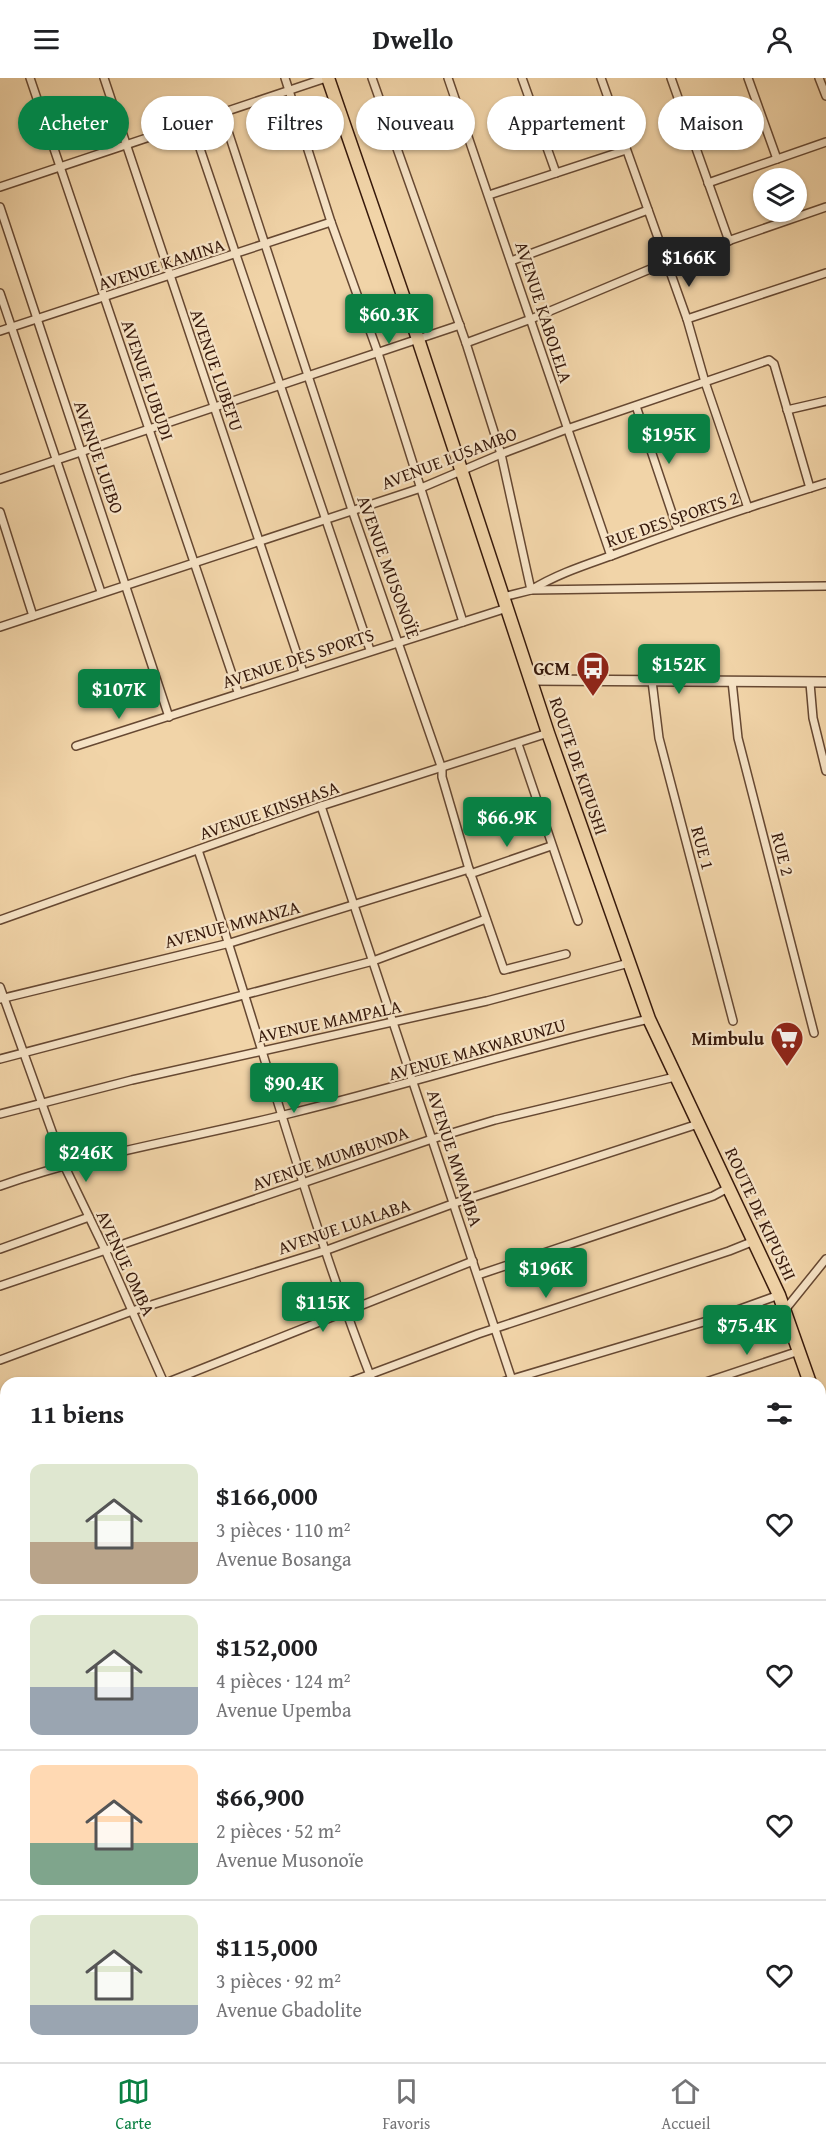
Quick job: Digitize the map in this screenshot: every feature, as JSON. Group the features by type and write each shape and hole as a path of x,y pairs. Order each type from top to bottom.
{"highway":[{"name":"ROUTE DE KIPUSHI","path":"327,78 418,339 548,733 649,1019 779,1295 808,1377"}],"street":[{"name":"AVENUE LUBUDI","path":"30,78 238,692"},
{"name":"AVENUE LUBEFU","path":"104,78 110,96"},
{"path":"285,78 331,222 378,353 463,622"},
{"path":"234,109 327,78"},
{"path":"372,78 460,325 501,454 531,590"},
{"name":"AVENUE KABOLELA","path":"448,78 611,556"},
{"path":"522,78 556,173"},
{"path":"601,78 607,96"},
{"path":"671,78 729,241"},
{"path":"748,78 777,159"},
{"path":"819,78 826,96"},
{"path":"708,183 826,142"},
{"path":"0,187 107,150"},
{"name":"AVENUE LUBEFU","path":"127,150 303,672"},
{"path":"200,150 370,650"},
{"name":"AVENUE MUSONOÏE","path":"234,150 352,510 442,769 442,777 469,872 505,971 566,954"},
{"path":"489,195 626,150 687,319 705,382 748,508"},
{"name":"AVENUE LUEBO","path":"0,207 80,450 128,586 169,717"},
{"path":"466,343 531,319 667,262 826,207"},
{"path":"511,261 648,210"},
{"name":"AVENUE KAMINA","path":"0,331 331,222"},
{"path":"687,319 826,273"},
{"path":"0,293 101,592"},
{"path":"0,479 80,450 282,386 460,325"},
{"name":"AVENUE LUSAMBO","path":"0,627 421,488 567,429 705,382 772,362 786,410"},
{"path":"810,488 786,410 826,401"},
{"path":"636,406 678,531"},
{"name":"RUE DES SPORTS 2","path":"531,590 551,578 678,531 826,483"},
{"path":"0,512 33,616"},
{"name":"AVENUE DES SPORTS","path":"76,746 169,717 238,692 463,622 531,590 826,586"},
{"path":"531,680 826,682"},
{"name":"RUE 1","path":"652,681 659,738 733,1021"},
{"name":"RUE 2","path":"732,681 738,738 814,1033"},
{"path":"810,682 813,718 826,771"},
{"name":"AVENUE KINSHASA","path":"0,920 321,806 442,769 548,733"},
{"path":"518,744 578,921"},
{"name":"AVENUE MWAMBA","path":"321,806 392,1023 455,1203 511,1377"},
{"name":"AVENUE MWANZA","path":"2,998 230,943 551,846"},
{"path":"198,850 230,943 281,1116 370,1375"},
{"path":"0,1059 245,997 373,961 486,919"},
{"name":"AVENUE MAMPALA","path":"0,1114 39,1102 392,1023 629,963"},
{"name":"AVENUE OMBA","path":"0,987 39,1102 64,1166 162,1377"},
{"name":"AVENUE MAKWARUNZU","path":"0,1186 146,1144 281,1116 414,1083 451,1071 649,1019"},
{"name":"AVENUE MUMBUNDA","path":"0,1286 106,1252 432,1139 495,1120 675,1077"},
{"name":"AVENUE LUALABA","path":"0,1360 132,1311 327,1250 455,1203 698,1124"},
{"path":"478,1275 713,1196 730,1187"},
{"path":"0,1249 89,1217"},
{"path":"364,1377 496,1329 729,1251 754,1240"},
{"path":"784,1311 826,1259"},
{"path":"180,1377 473,1261"},
{"path":"525,1377 706,1321 779,1295"},
{"path":"721,1377 799,1351"}],"place":[{"name":"GCM","path":"593,697"},
{"name":"Mimbulu","path":"787,1067"}]}
